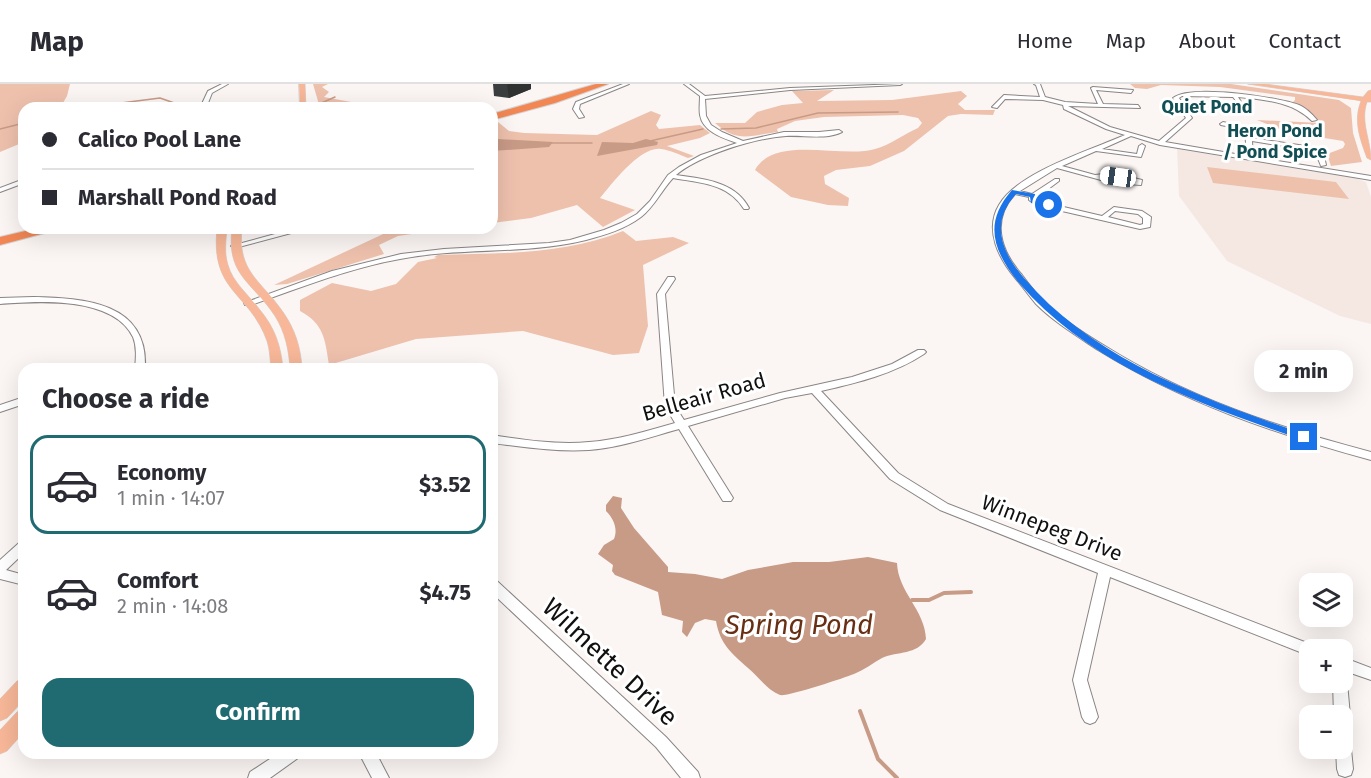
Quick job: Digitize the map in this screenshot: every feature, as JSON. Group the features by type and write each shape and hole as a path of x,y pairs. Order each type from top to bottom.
{"highway":[{"path":"498,110 585,84"},
{"path":"498,115 604,84"},
{"path":"0,232 18,228"},
{"path":"0,241 27,234"}],"main road":[{"path":"301,102 302,84"},
{"path":"1252,84 1367,100"},
{"path":"1371,90 1360,110 1360,127 1371,159"},
{"path":"221,234 219,242 223,271 268,330 274,343 276,363"},
{"path":"236,234 235,246 244,274 278,312 291,338 296,363"},
{"path":"0,712 18,693"},
{"path":"0,744 18,724"}],"street":[{"path":"206,102 210,92 226,84"},
{"path":"581,117 576,109 578,103 627,84"},
{"path":"686,84 694,88 702,98 703,117 707,124 721,134 744,143"},
{"path":"702,98 790,89 900,84"},
{"path":"1036,84 1043,98"},
{"path":"1101,105 1093,88 1131,91"},
{"path":"1160,143 1189,118 1176,98 1178,96 1235,97 1294,105 1314,120"},
{"path":"995,107 1004,97 1043,98 1065,104 1138,107"},
{"path":"1223,106 1243,107 1235,97"},
{"path":"1065,104 1066,108 1082,118 1129,135 1160,143 1371,178"},
{"path":"1223,124 1246,128 1250,158"},
{"path":"248,303 399,256 445,251 543,246 586,238 612,230 633,219 647,207 670,176 692,162 744,143 777,135 839,132"},
{"path":"1129,135 1034,178 1003,204 997,232 1001,249 1017,278 1063,322 1127,363 1199,398 1288,432 1371,456"},
{"path":"1249,139 1317,149 1323,165"},
{"path":"1097,150 1139,156 1142,146"},
{"path":"1059,166 1112,181 1139,184 1140,182 1133,179 1097,176"},
{"path":"670,176 726,189 741,198 746,208"},
{"path":"1015,192 1033,196 1057,180"},
{"path":"0,190 18,183"},
{"path":"1033,196 1031,199 1036,203 1103,218 1140,226 1147,225 1147,216 1140,212 1114,209 1103,218"},
{"path":"235,246 282,234"},
{"path":"671,279 661,294 670,406 679,424 727,498"},
{"path":"0,301 68,301 113,313 127,322 136,334 140,363"},
{"name":"Belleair Road","path":"498,440 543,446 590,446 638,437 784,395 814,390 907,362 921,352"},
{"name":"Winnepeg Drive","path":"814,390 882,464 921,494 956,513 1299,646"},
{"path":"0,409 18,402"},
{"path":"0,568 18,551"},
{"path":"1090,717 1080,680 1105,571"},
{"path":"0,574 18,578"},
{"name":"Wilmette Drive","path":"498,591 662,742 692,778"},
{"path":"1353,667 1371,674"},
{"path":"256,778 283,759"},
{"path":"370,759 381,778"},
{"path":"1344,759 1345,769"}],"shaded area":[{"path":"0,84 70,84 64,102 18,102 18,144 0,152"},
{"path":"313,84 328,84 322,87 329,92 324,97 351,102 318,102"},
{"path":"1130,84 1231,84 1339,100 1351,108 1353,133 1362,162 1331,166 1327,154 1343,148 1345,144 1343,141 1287,132 1257,120 1321,123 1307,109 1292,103 1295,97 1220,87 1161,85 1147,89 1135,88"},
{"path":"834,90 817,101 892,100 961,91 967,96 958,104 965,110 995,110 993,115 948,116 904,151 870,166 836,170 824,176 825,184 849,198 848,206 828,205 791,197 755,170 765,159 793,150 861,151 875,149 918,128 922,123 918,118 903,115 824,117 795,121 777,129 778,132 752,136 731,134 715,123 745,123 757,112 782,105 803,103 792,91"},
{"path":"651,111 661,115 656,125 659,129 700,125 710,133 700,138 667,146 694,156 688,158 661,149 644,153 636,159 600,198 635,210 603,227 577,205 531,218 498,222 498,122 509,131 524,133 597,135"},
{"path":"1177,149 1355,178 1366,182 1371,197 1371,324 1340,316 1227,261 1179,196"},
{"path":"1207,167 1336,182 1349,199 1213,183"},
{"path":"623,231 636,241 673,237 689,243 643,265 648,326 639,353 613,355 523,331 416,339 336,363 329,363 319,327 300,311 300,300 332,283 371,291 396,284 418,262 437,258 434,257 438,255 555,249 601,239"},
{"path":"383,234 412,234 398,236 379,245 384,254 287,284 274,285"}],"water":[{"path":"498,139 553,142 549,147 498,151"},
{"path":"646,139 658,142 657,145 597,156 602,142 633,143"},
{"name":"Spring Pond","path":"613,496 622,498 621,508 634,528 668,567 668,572 722,579 748,570 793,562 829,562 868,557 897,563 902,583 925,629 926,639 918,648 882,658 854,674 785,695 775,693 731,653 720,636 716,621 705,619 695,623 687,637 682,632 683,621 662,615 658,592 615,575 612,571 613,565 598,554 604,545 614,539 616,532 611,517 606,511 606,505"}],"waterway":[{"path":"324,102 335,97"},
{"path":"129,102 160,98 171,102"},
{"path":"721,129 756,128 818,113 898,112"},
{"path":"0,129 18,124"},
{"path":"650,141 703,129"},
{"path":"549,143 592,143"},
{"path":"912,600 929,600 944,593 971,592"},
{"path":"860,711 878,759 897,778"}],"district":[{"name":"Quiet Pond","path":"1207,107"},
{"name":"Heron Pond / Pond Spice","path":"1275,141"}],"route":[{"path":"1049,205 1036,203 1031,199 1033,196 1015,192 1003,204 997,226 1001,249 1009,266 1017,278 1044,306 1076,331 1143,372 1235,413 1304,437"}]}
